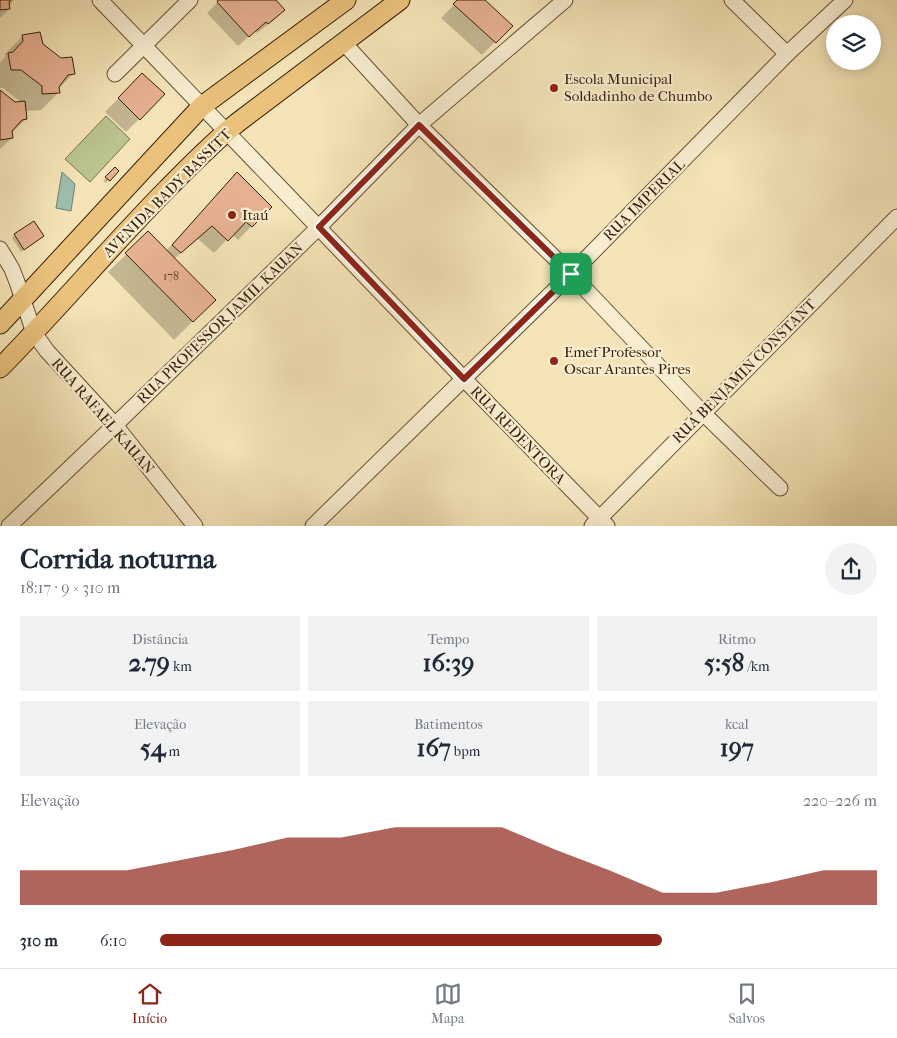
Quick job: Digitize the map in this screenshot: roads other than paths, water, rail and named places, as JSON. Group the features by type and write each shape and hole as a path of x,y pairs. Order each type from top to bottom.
{"main road":[{"name":"AVENIDA BADY BASSITT","path":"0,324 202,106 346,0"},
{"name":"AVENIDA BADY BASSITT","path":"0,368 141,215 226,131 400,0"}],"street":[{"name":"RUA REDENTORA","path":"100,0 319,227 599,523"},
{"path":"114,74 190,0"},
{"name":"RUA PROFESSOR JAMIL KAUAN","path":"9,526 319,227 419,125 565,0"},
{"path":"732,0 787,54"},
{"name":"RUA IMPERIAL","path":"313,526 571,274 787,54 845,0"},
{"path":"344,43 419,125 571,274 703,413 780,488"},
{"name":"RUA BENJAMIN CONSTANT","path":"599,523 703,413 897,217"},
{"name":"RUA RAFAEL KAUAN","path":"0,249 12,269 34,333 47,351 115,425 195,526"}],"place":[{"name":"Escola Municipal Soldadinho de Chumbo","path":"554,88"},
{"name":"Itaú","path":"232,215"},
{"name":"Emef Professor Oscar Arantes Pires","path":"554,361"}]}
